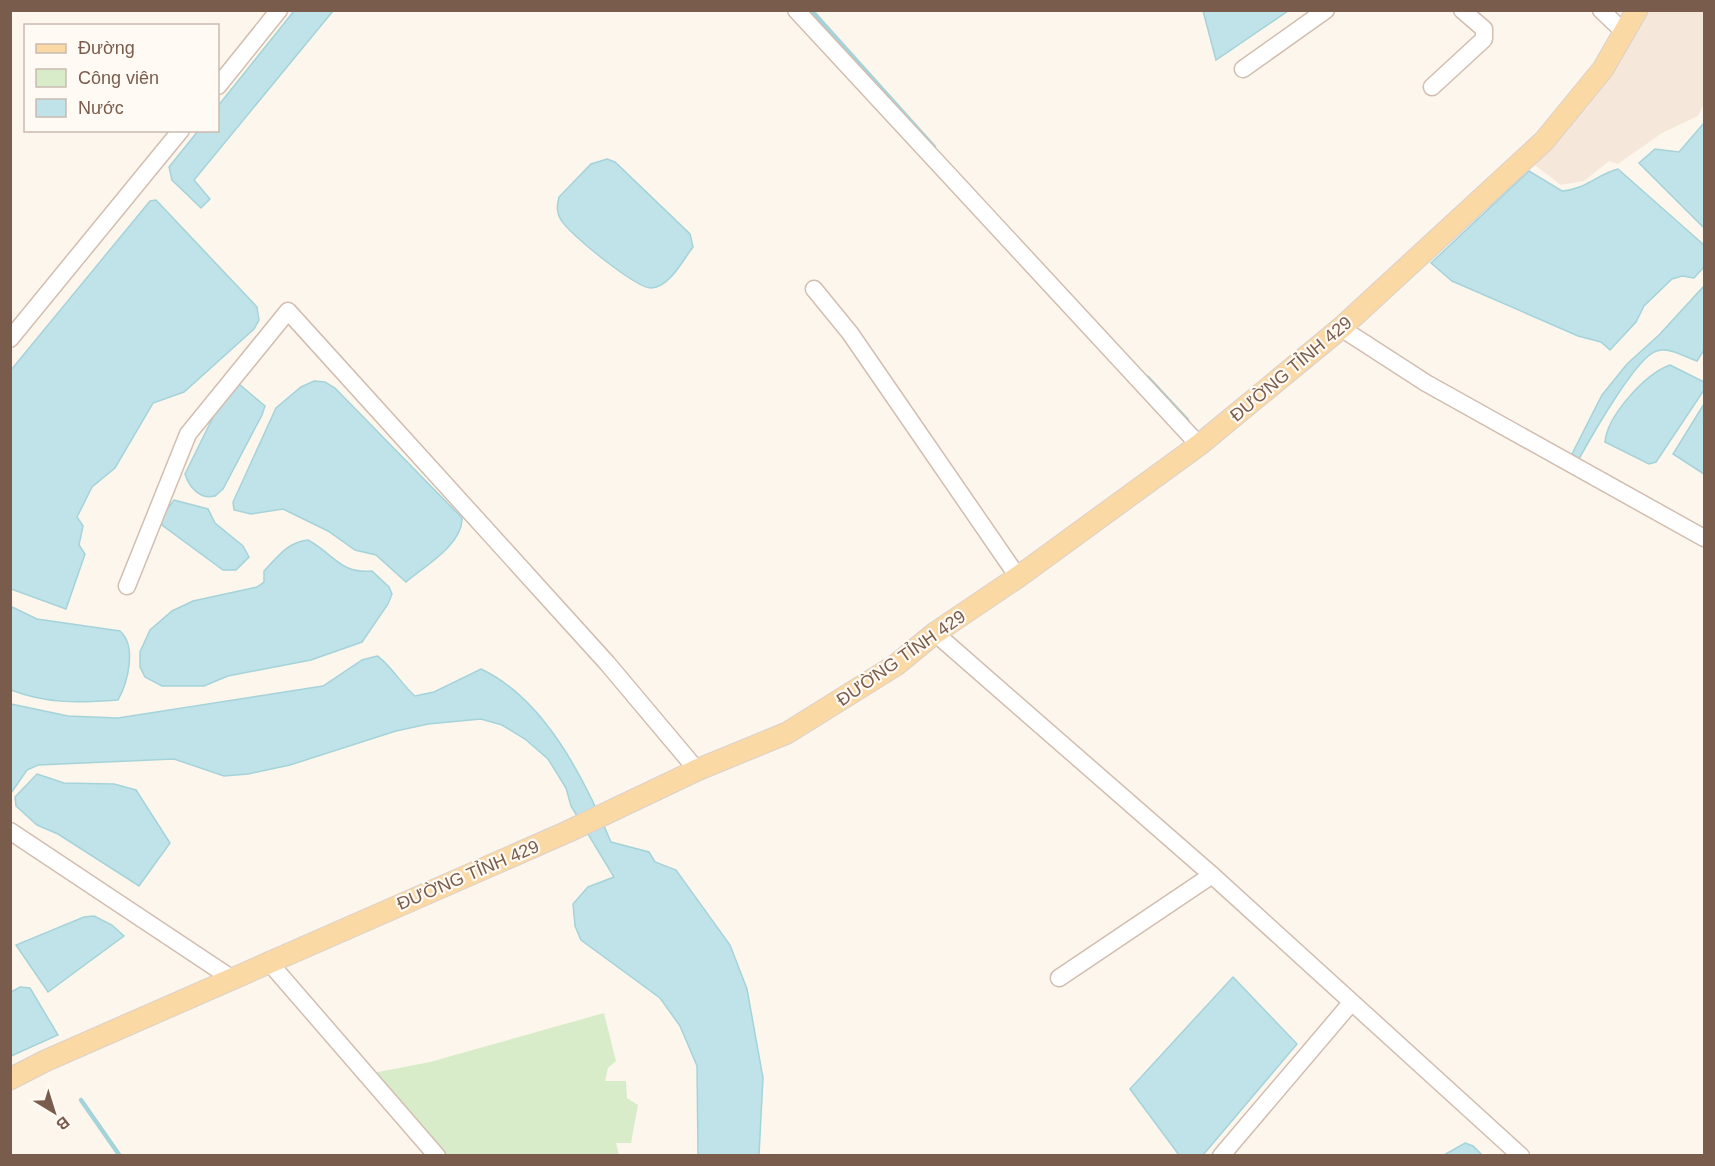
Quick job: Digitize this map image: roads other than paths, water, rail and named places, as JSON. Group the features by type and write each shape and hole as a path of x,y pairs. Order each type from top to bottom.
{"main road":[{"name":"ĐƯỜNG TỈNH 429","path":"10,1079 268,961 567,832 697,770 796,727 896,665 935,633 1018,578 1198,446 1341,328 1544,141 1591,85 1637,10"}],"street":[{"path":"219,85 279,10"},
{"path":"795,10 1198,446"},
{"path":"1243,69 1326,10"},
{"path":"1432,87 1484,39 1484,29 1461,10"},
{"path":"1601,10 1625,33"},
{"path":"10,339 179,132"},
{"path":"814,289 850,333 1018,578"},
{"path":"127,586 188,434 288,311 607,663 697,770"},
{"path":"1341,328 1426,383 1704,538"},
{"path":"935,633 1212,875 1521,1155"},
{"path":"10,831 231,978"},
{"path":"1059,978 1212,875"},
{"path":"268,961 437,1155"},
{"path":"1221,1155 1351,1003"}],"water":[{"path":"1203,10 1288,11 1216,60"},
{"path":"294,11 333,11 194,180 210,199 201,208 172,180 169,167 197,132 219,132 219,105"},
{"path":"1703,124 1704,228 1639,163 1655,149 1679,152"},
{"path":"607,159 615,162 690,234 693,247 670,278 658,287 643,286 618,270 576,237 559,217 557,209 559,197 591,164"},
{"path":"1618,169 1704,245 1704,267 1694,278 1682,276 1672,279 1644,306 1636,322 1610,350 1601,342 1578,336 1452,281 1431,263 1529,171 1562,191 1577,188"},
{"path":"156,200 257,307 259,320 254,329 184,392 153,403 115,468 92,487 77,517 83,526 79,545 85,554 66,609 11,589 11,370 150,201"},
{"path":"1704,286 1704,350 1697,361 1667,350 1657,351 1648,356 1626,382 1579,459 1572,454 1602,395 1627,364 1659,335"},
{"path":"1670,365 1704,382 1704,390 1656,462 1649,464 1605,442 1607,432 1612,420 1639,386"},
{"path":"314,381 325,382 335,388 462,518 461,528 450,545 406,582 376,555 355,550 328,531 283,509 251,514 234,510 233,502 276,408 301,387"},
{"path":"239,384 265,406 223,489 215,496 205,496 192,488 185,474 222,399"},
{"path":"1704,404 1704,474 1673,454"},
{"path":"174,500 208,509 215,523 243,546 249,557 236,570 223,570 162,525 162,516"},
{"path":"308,540 345,566 361,571 372,571 389,587 392,594 388,604 362,642 311,660 228,676 204,686 162,686 145,677 140,667 140,652 150,630 172,611 193,601 257,587 264,582 264,571 279,555 289,547"},
{"path":"10,606 37,619 120,631 128,646 129,664 125,684 118,700 90,702 51,700 11,690"},
{"path":"377,656 415,696 434,692 481,669 504,683 525,700 560,744 589,793 611,842 649,852 655,862 676,870 730,945 747,989 763,1078 759,1155 698,1155 697,1066 680,1026 660,998 581,940 575,926 573,904 588,887 614,877 571,806 566,788 548,759 525,739 502,725 481,719 428,724 396,731 290,765 248,774 224,776 174,759 38,765 27,770 11,793 11,704 68,716 118,718 323,686 362,660"},
{"path":"37,774 64,783 114,784 136,790 170,843 139,886 58,834 37,825 16,806 15,797"},
{"path":"94,916 112,925 124,936 48,992 16,945 84,917"},
{"path":"1233,977 1297,1044 1203,1155 1179,1155 1130,1089"},
{"path":"20,987 30,988 58,1035 11,1056 11,992"},
{"path":"1465,1143 1473,1146 1482,1155 1444,1155"}],"waterway":[{"path":"811,10 934,147"},
{"path":"1148,378 1187,420"},
{"path":"81,1100 120,1156"}]}
